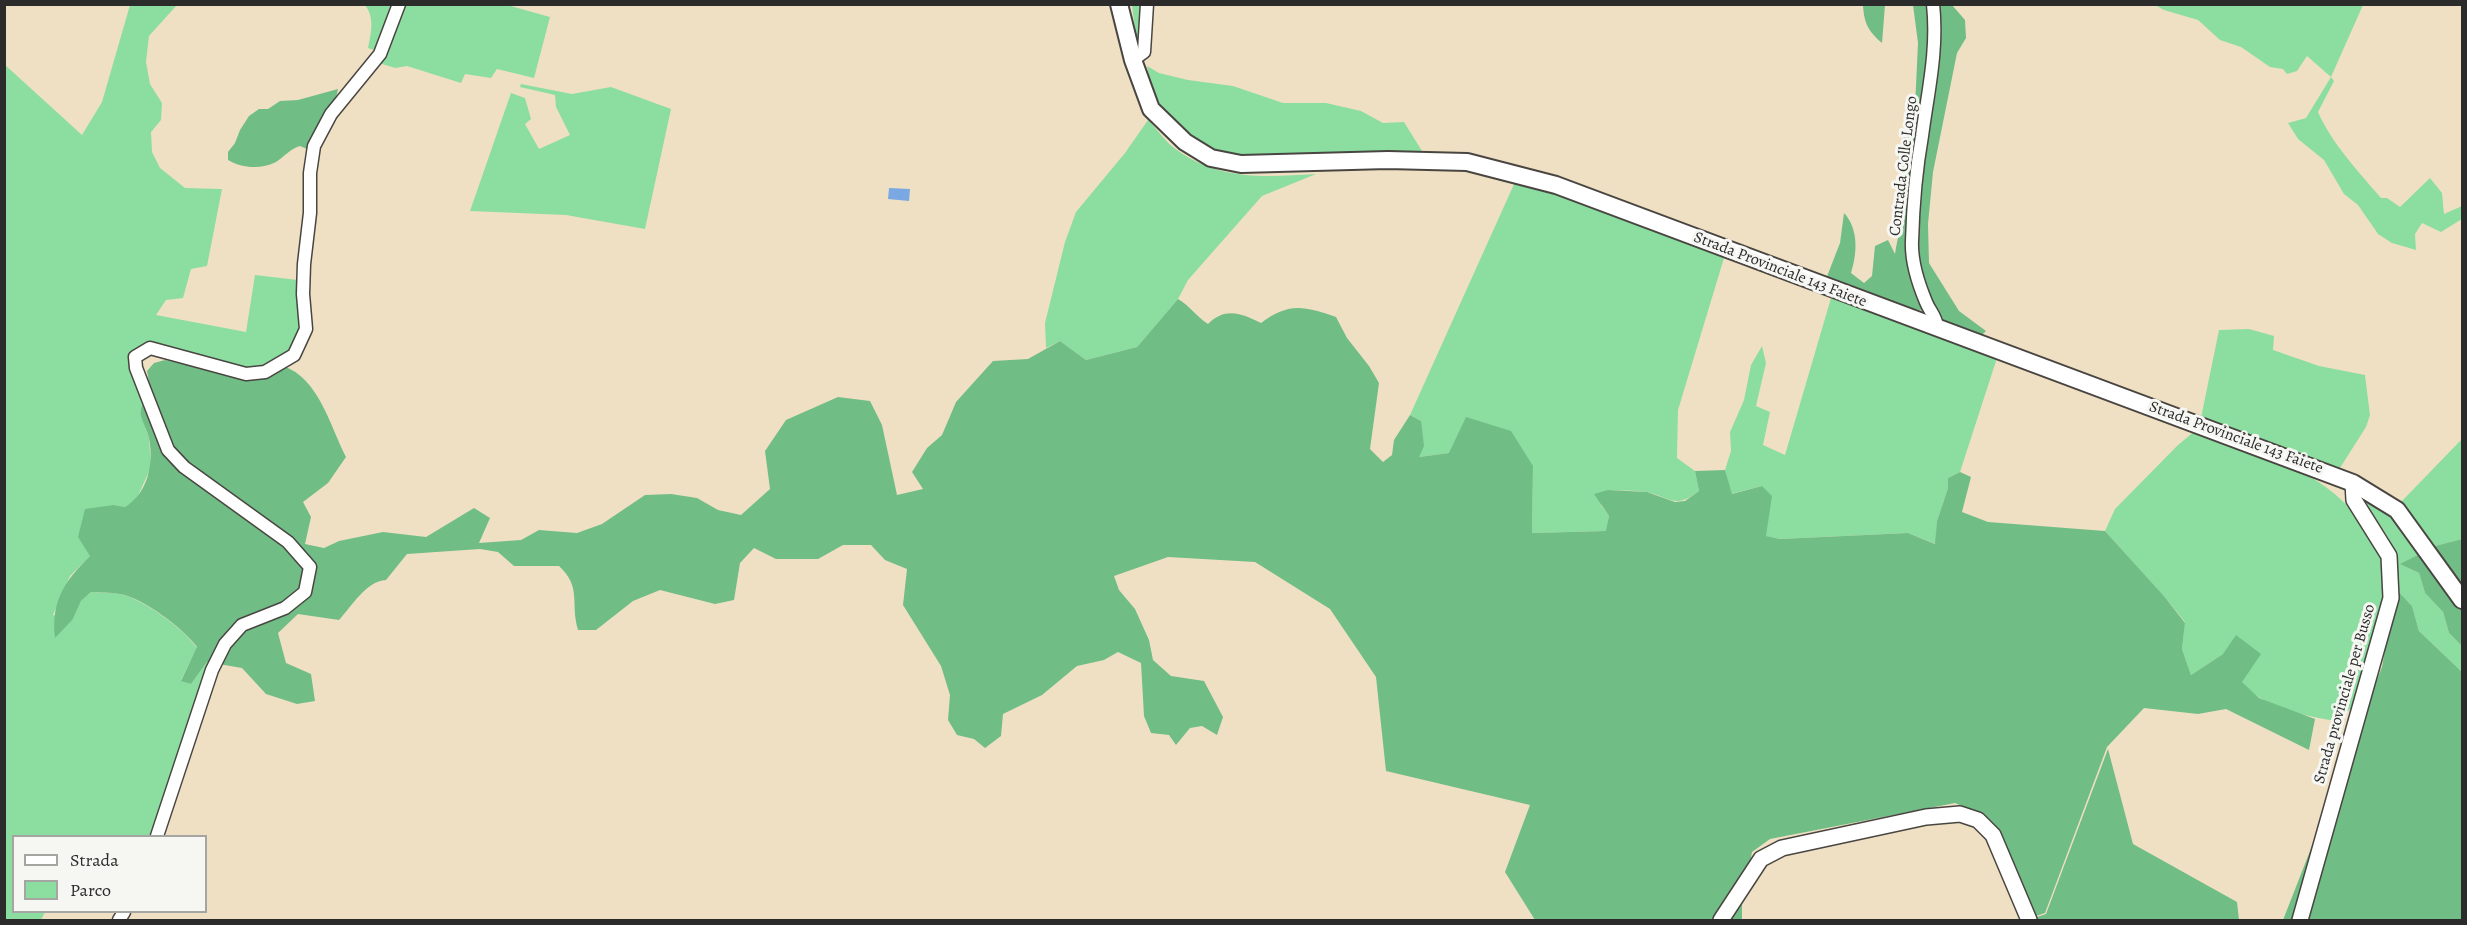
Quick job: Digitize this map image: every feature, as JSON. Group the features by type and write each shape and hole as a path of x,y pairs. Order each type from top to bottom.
{"main road":[{"name":"Strada Provinciale 143 Faiete","path":"1119,4 1133,60 1151,109 1185,142 1211,158 1241,164 1388,160 1467,162 1556,185 2353,483 2397,510 2463,600"}],"street":[{"path":"158,835 212,670 225,644 242,625 285,608 305,592 310,567 288,542 183,467 168,450 145,386 136,368 135,357 150,348 246,375 265,372 294,355 306,329 303,294 304,264 314,146 331,114 380,54 399,4"},
{"path":"1133,60 1144,52 1147,4"},
{"name":"Contrada Colle Longo","path":"1933,4 1935,61 1922,136 1911,242 1915,272 1927,304 1936,319 1936,327"},
{"name":"Strada provinciale per Busso","path":"2300,921 2391,598 2389,556 2354,500 2353,483"},
{"path":"1721,921 1761,859 1782,848 1926,817 1960,814 1978,820 1994,835 2029,921"}],"green space":[{"path":"130,5 177,5 149,36 146,62 150,84 162,103 161,120 151,132 152,152 160,168 185,188 222,189 207,266 191,269 183,298 166,300 156,315 246,332 255,275 298,280 299,325 291,348 282,357 251,370 146,344 136,349 131,355 130,368 146,399 141,414 149,438 151,467 136,500 125,507 114,505 90,556 70,576 53,615 73,619 81,601 91,592 120,594 162,615 197,648 181,680 191,684 207,662 210,662 150,835 12,835 12,913 44,913 41,920 4,920 4,64 82,135 102,102"},
{"path":"365,5 507,5 550,17 534,78 497,69 491,78 465,74 461,83 407,66 395,68 379,63 385,54 368,48 371,20"},
{"path":"1132,5 1141,5 1141,40 1137,47"},
{"path":"1863,5 1885,5 1882,43 1873,35 1868,26 1864,17"},
{"path":"1913,5 1952,5 1965,20 1966,38 1957,53 1933,172 1928,224 1929,263 1959,311 1986,331 1982,335 1926,317 1925,311 1898,306 1858,288 1826,279 1840,243 1844,213 1852,226 1855,242 1855,258 1851,273 1864,283 1872,276 1875,246 1888,240 1895,254 1905,197 1902,174 1897,163 1905,131 1910,127 1915,107 1918,43"},
{"path":"2155,5 2363,5 2331,77 2307,56 2297,71 2287,74 2283,69 2270,67 2241,47 2220,40 2198,20"},
{"path":"1147,66 1159,73 1188,80 1233,86 1283,103 1326,103 1361,111 1383,123 1404,122 1422,151 1259,156 1240,156 1220,152 1193,140 1181,131 1155,94"},
{"path":"2331,77 2334,81 2318,112 2338,146 2381,198 2387,198 2400,207 2430,178 2442,193 2444,214 2462,206 2462,219 2441,232 2422,223 2415,234 2416,250 2392,243 2378,234 2358,205 2344,194 2324,160 2298,139 2288,123 2306,118"},
{"path":"521,84 572,94 611,87 671,109 645,229 566,215 470,211 511,93 525,98 531,119 525,124 539,149 570,135 556,107 555,95 520,87"},
{"path":"338,89 335,103 309,150 300,146 270,165 258,167 245,166 228,160 228,152 235,143 240,130 249,116 259,109 268,109 280,101 298,100"},
{"path":"1148,120 1173,147 1193,160 1210,167 1244,175 1316,174 1262,196 1188,280 1178,299 1137,347 1086,360 1060,341 1046,348 1045,323 1065,242 1076,212 1125,153"},
{"path":"1515,182 1533,185 1577,200 1724,258 1678,410 1677,458 1695,471 1699,491 1691,497 1678,501 1646,492 1608,490 1601,505 1609,516 1607,531 1532,533 1533,466 1449,453 1419,457 1421,421 1410,415"},
{"path":"1831,298 1997,358 1960,472 1948,478 1948,488 1937,521 1936,544 1908,533 1780,539 1765,536 1762,486 1731,494 1725,470 1731,451 1730,432 1744,400 1751,365 1762,346 1766,363 1756,406 1770,412 1763,445 1785,455"},
{"path":"1178,299 1208,324 1221,315 1233,313 1261,323 1280,312 1297,308 1315,310 1336,317 1347,338 1379,383 1370,449 1383,462 1392,455 1394,440 1410,415 1421,421 1424,446 1419,457 1449,453 1466,417 1511,431 1533,466 1532,533 1606,531 1609,516 1594,494 1608,490 1647,492 1675,502 1685,501 1699,491 1695,471 1725,470 1732,494 1762,486 1772,496 1766,536 1780,539 1908,533 1935,544 1937,521 1948,488 1948,478 1960,472 1971,477 1962,512 1988,522 2105,531 2164,596 2185,623 2182,649 2191,675 2223,654 2236,635 2261,654 2242,682 2259,698 2315,719 2309,750 2226,709 2198,714 2144,708 2107,747 2045,913 2036,916 1999,831 1984,815 1955,803 1770,839 1752,852 1742,904 1742,920 1535,920 1505,872 1530,805 1386,771 1376,677 1330,609 1255,562 1168,557 1114,576 1119,590 1135,609 1149,640 1153,660 1171,676 1204,681 1223,717 1217,735 1202,726 1190,728 1176,745 1169,735 1151,733 1144,716 1141,663 1118,652 1104,660 1077,666 1042,695 1003,714 1001,736 985,748 974,739 957,735 948,720 950,695 941,666 903,605 907,569 885,560 871,545 843,545 818,559 776,559 754,548 740,563 734,600 715,604 660,590 633,601 596,630 578,630 571,581 559,566 514,566 498,552 480,549 407,554 386,580 379,581 366,589 339,620 298,614 278,633 286,663 311,674 315,701 297,704 266,694 242,668 207,662 191,684 181,681 197,647 191,639 162,615 140,601 120,594 91,592 81,601 73,619 55,638 55,613 61,593 90,556 78,537 85,509 114,505 125,507 139,494 148,477 150,448 141,411 148,386 147,371 154,363 165,360 251,379 283,366 306,381 322,404 346,457 328,483 303,502 311,517 305,544 324,548 339,541 383,532 426,537 474,508 490,518 479,543 521,540 539,530 577,533 602,524 645,495 671,494 697,498 718,510 741,515 770,489 765,451 786,420 838,397 870,401 882,425 897,495 923,489 912,472 927,448 942,435 956,402 993,361 1028,359 1060,341 1086,360 1137,347"},
{"path":"2249,329 2274,336 2273,350 2319,366 2365,375 2370,415 2366,427 2340,468 2201,418 2219,330"},
{"path":"2196,430 2273,458 2320,483 2341,499 2359,518 2374,542 2386,576 2387,599 2376,639 2351,708 2338,721 2298,713 2260,698 2244,684 2223,654 2191,675 2182,649 2185,622 2105,531 2115,509 2178,445"},
{"path":"2462,439 2462,539 2435,546 2401,502"},
{"path":"2370,499 2399,520 2423,552 2401,564 2419,573 2425,593 2443,612 2449,633 2462,646 2462,672 2419,631 2412,606 2396,589 2398,563 2395,550 2369,510 2367,503"},
{"path":"2462,539 2462,646 2449,633 2443,612 2425,593 2419,573 2400,564 2435,546"},
{"path":"2396,589 2412,606 2419,631 2462,672 2462,920 2283,920 2382,667"},
{"path":"2108,749 2133,844 2237,902 2239,920 2028,920 2046,914"}],"water":[{"path":"889,188 910,189 909,201 888,199"}]}
